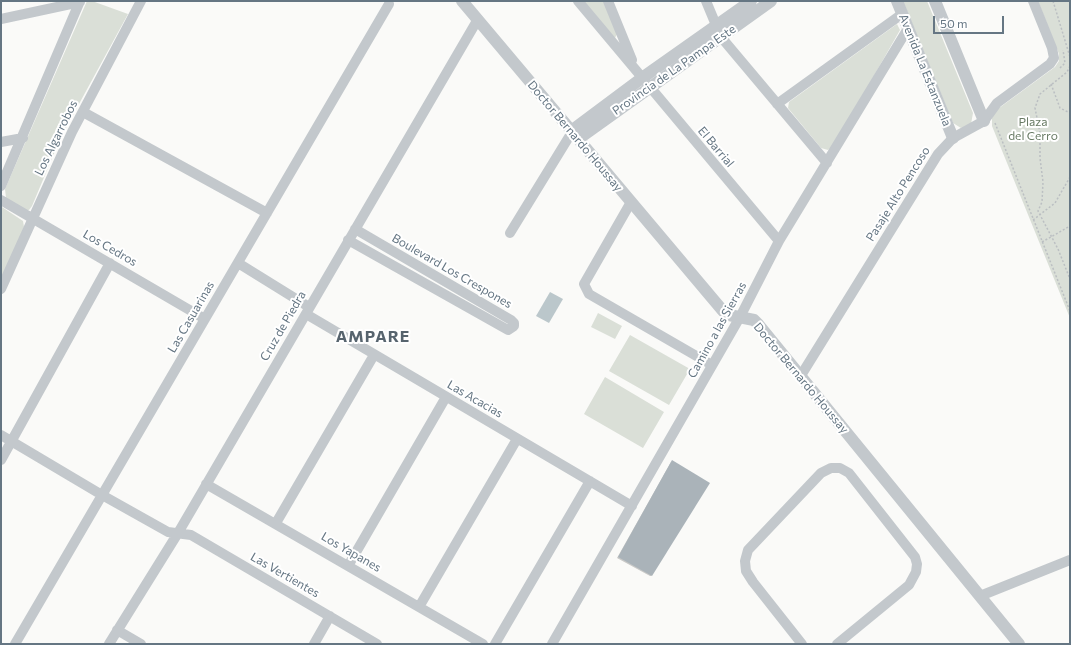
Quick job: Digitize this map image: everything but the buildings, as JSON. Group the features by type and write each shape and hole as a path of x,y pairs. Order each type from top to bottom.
{"street":[{"path":"1,19 80,1"},
{"path":"1,186 23,138 80,1"},
{"name":"Los Algarrobos","path":"1,289 32,219 83,112 141,1"},
{"name":"Doctor Bernardo Houssay","path":"462,1 723,312 729,315 754,320 758,324 1019,644"},
{"name":"El Barrial","path":"578,1 779,241"},
{"name":"El Barrial","path":"608,1 642,78"},
{"path":"706,1 718,32 827,163"},
{"name":"Provincia de La Pampa Este","path":"718,32 751,1"},
{"name":"Provincia de La Pampa Este","path":"510,233 573,134 642,78 771,1"},
{"name":"Avenida La Estanzuela","path":"896,1 953,138"},
{"path":"935,1 984,121"},
{"name":"Pasaje Alto Pencoso","path":"800,377 938,154 953,138 984,121 997,103 1050,64 1054,58 1052,48 1033,1"},
{"name":"Las Casuarinas","path":"16,644 389,4"},
{"path":"777,104 902,14"},
{"name":"Cruz de Piedra","path":"109,644 178,533 307,310 478,20"},
{"name":"Camino a las Sierras","path":"552,644 740,317 779,241 908,30"},
{"path":"83,112 267,213"},
{"path":"1,142 23,138"},
{"name":"Los Cedros","path":"1,200 205,319"},
{"path":"631,202 584,284 589,294 712,365"},
{"name":"Boulevard Los Crespones","path":"348,240 508,330 514,326 514,323 511,320 355,229"},
{"path":"1,460 110,263"},
{"name":"Las Acacias","path":"238,263 374,355 632,506"},
{"path":"276,523 374,355"},
{"path":"348,566 446,397"},
{"name":"Las Vertientes","path":"1,435 168,532 191,535 377,644"},
{"path":"419,606 517,439"},
{"path":"802,644 753,582 746,571 745,561 748,550 821,473 831,468 840,468 849,473 915,557 917,564 916,572 909,585 837,644"},
{"path":"495,644 590,481"},
{"name":"Los Yapanes","path":"206,484 276,523 483,644"},
{"path":"980,596 1070,560"},
{"path":"314,644 330,616"},
{"path":"117,630 141,644"}],"path":[{"path":"1053,1 1070,57"},
{"path":"1056,70 1065,62 1065,55 1062,48"},
{"path":"1070,66 1066,72 1040,94 1035,108 1040,133 1040,158 1043,182 1042,202 1038,212 1070,279"},
{"path":"1051,84 1060,108 1070,113"},
{"path":"996,117 996,127 1070,311"},
{"path":"1033,220 1055,203 1070,177"},
{"path":"1042,242 1070,226"}],"green space":[{"path":"87,1 92,1 128,14 61,137 32,206 29,210 25,210 6,198 5,189"},
{"path":"582,1 604,1 617,34 615,38"},
{"path":"903,1 927,1 973,113 971,124 961,128 953,123"},
{"name":"Plaza del Cerro","path":"1038,1 1070,1 1070,318 992,126 992,118 995,111 1055,67 1059,61 1059,54"},
{"path":"897,24 900,30 834,146 828,150 821,148 788,108 789,102"},
{"path":"2,207 23,221 24,227 1,282"},
{"path":"598,313 622,326 615,339 591,327"},
{"path":"630,335 690,369 669,405 609,371"},
{"path":"605,377 664,412 643,448 584,414"}],"shaded area":[{"path":"550,292 563,299 549,323 536,316"}],"district":[{"name":"AMPARE","path":"373,337"}]}
